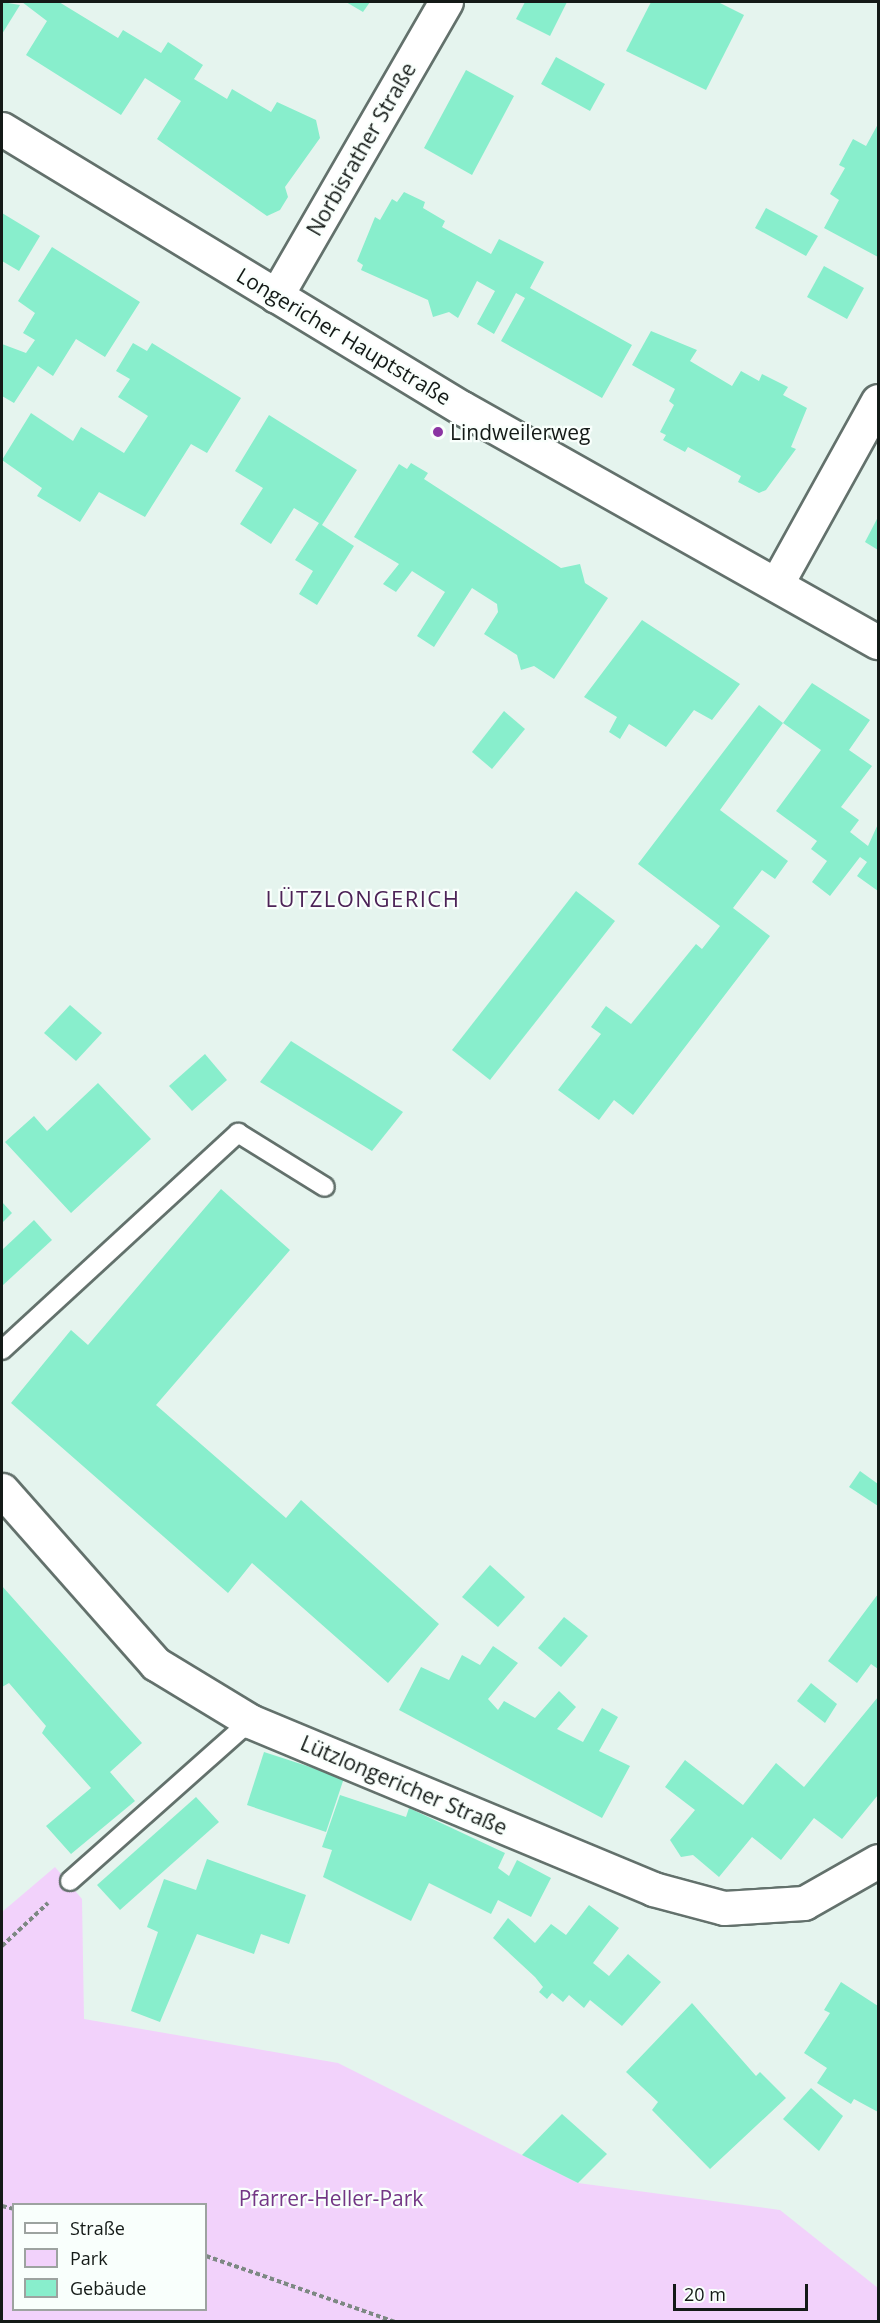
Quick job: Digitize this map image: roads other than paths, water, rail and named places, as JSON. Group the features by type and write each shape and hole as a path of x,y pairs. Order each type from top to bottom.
{"street":[{"name":"Norbisrather Straße","path":"276,296 446,2"},
{"name":"Longericher Hauptstraße","path":"2,129 462,408 879,642"},
{"path":"777,583 879,400"},
{"name":"Lützlongericher Straße","path":"2,1490 156,1664 250,1721 653,1889 724,1908 804,1903 879,1861"}],"lane":[{"path":"2,1350 238,1133 326,1187"},
{"path":"70,1881 250,1721"}],"place":[{"name":"Lindweilerweg","path":"438,432"}],"district":[{"name":"LÜTZLONGERICH","path":"363,899"}],"park label":[{"name":"Pfarrer-Heller-Park","path":"331,2198"}]}
